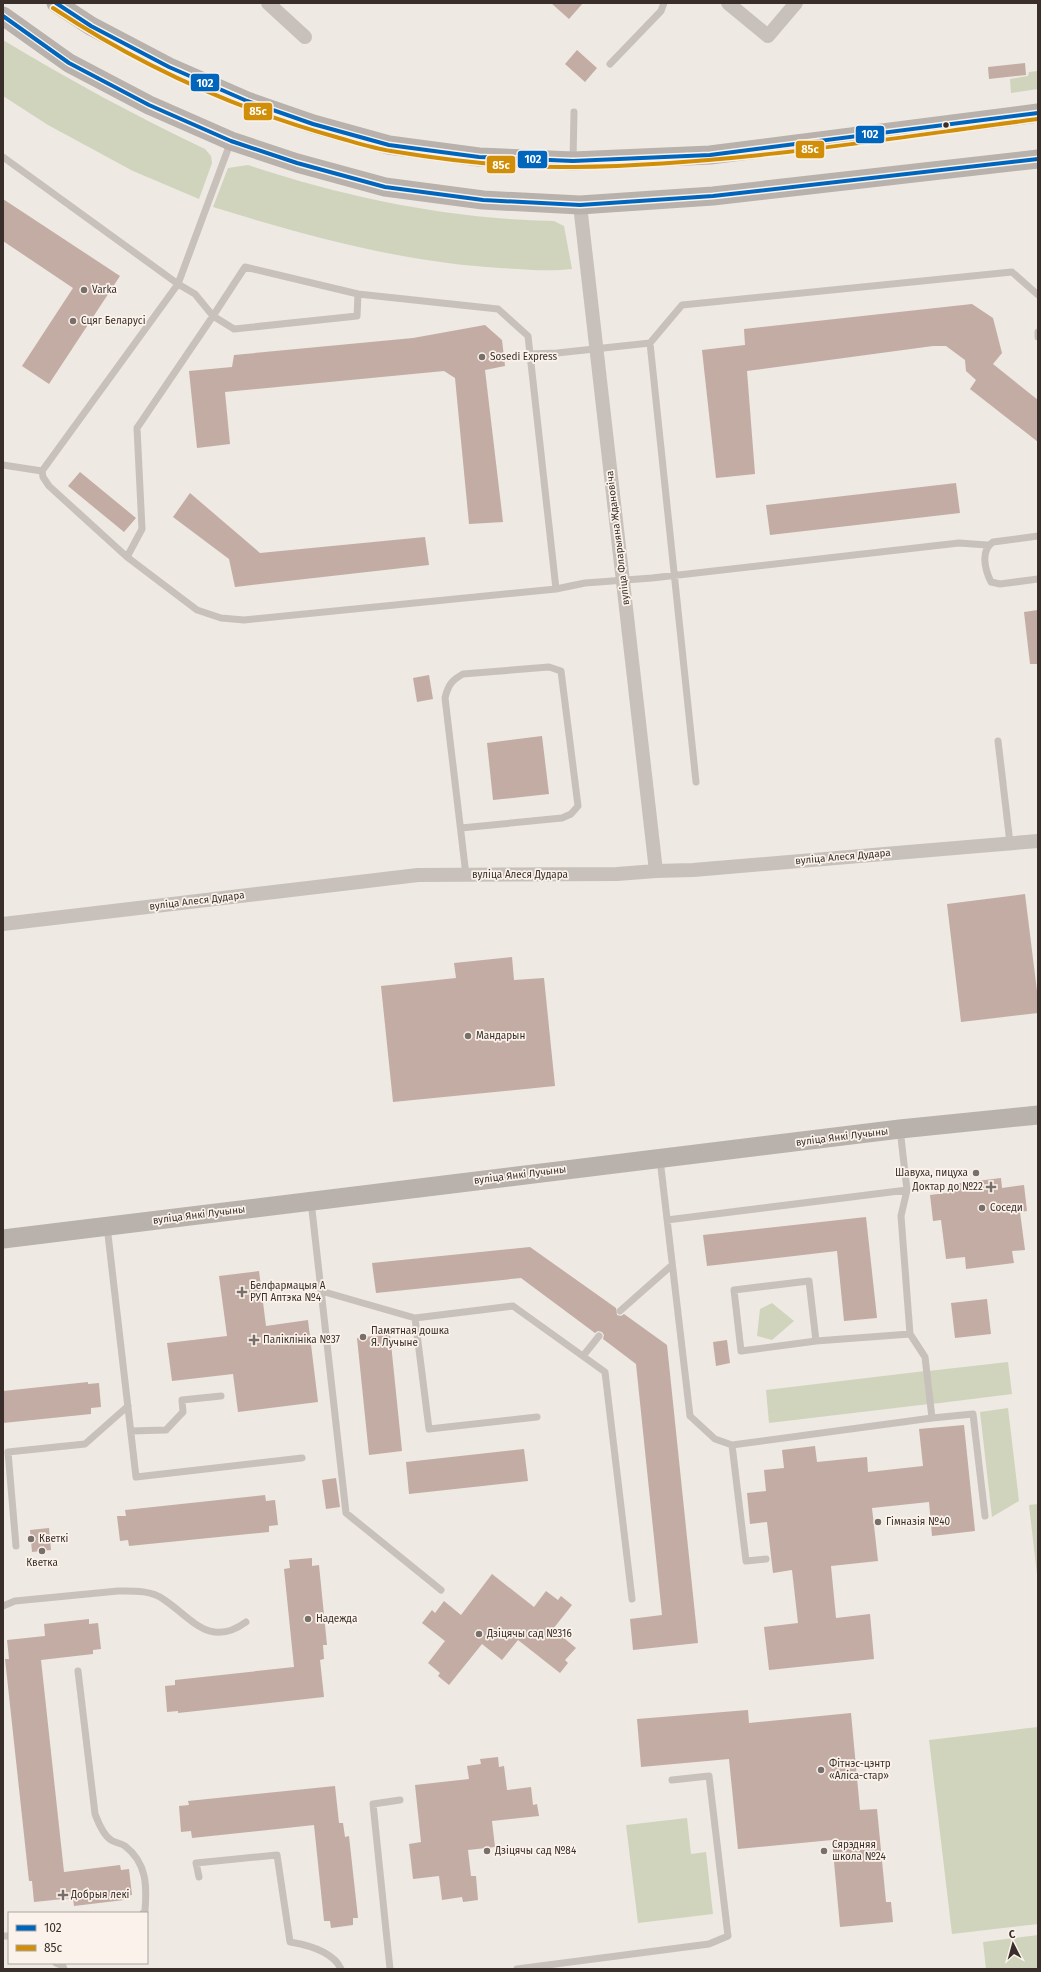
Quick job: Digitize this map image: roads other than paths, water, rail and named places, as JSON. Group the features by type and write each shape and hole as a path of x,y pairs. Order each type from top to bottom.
{"main road":[{"path":"56,3 91,26 169,67 247,101 313,124 389,145 479,157 573,161 710,155 1038,113"},
{"path":"3,16 69,63 149,105 231,141 297,163 385,187 483,200 580,204 713,196 1038,159"},
{"name":"вуліца Янкі Лучыны","path":"3,1239 1038,1114"}],"street":[{"path":"268,3 305,37"},
{"path":"728,3 768,36 796,3"},
{"name":"вуліца Фларыяна Ждановіча","path":"580,204 656,870"},
{"name":"вуліца Алеся Дудара","path":"3,924 418,875 617,874 656,870 693,870 1038,841"}],"lane":[{"path":"610,64 661,11 664,3"},
{"path":"573,161 574,112"},
{"path":"231,141 178,284 42,471 43,477 49,486 127,557 197,610 221,618 244,620 556,588 623,579 675,575 959,543 987,545 993,542 1038,536"},
{"path":"3,157 178,284 195,294 213,316 234,329 357,316 358,294"},
{"path":"127,557 142,529 137,428 245,267 358,294 498,309 528,336 556,588"},
{"path":"530,354 650,343 682,305 1012,272 1038,295"},
{"path":"1038,332 1038,337"},
{"path":"650,343 696,782"},
{"path":"3,465 42,471"},
{"path":"987,545 985,552 987,573 991,582 1000,584 1038,579"},
{"path":"460,828 562,818 571,814 578,806 562,671 559,669 549,667 463,674 454,679 448,687 446,698 460,828 466,875"},
{"path":"998,741 1010,843"},
{"path":"900,1130 907,1190 901,1216 910,1334 925,1358 932,1418"},
{"path":"660,1159 690,1416 715,1439 732,1445 932,1418 973,1414 985,1516"},
{"path":"667,1220 907,1190"},
{"path":"311,1201 346,1513 441,1590"},
{"path":"107,1226 136,1477 302,1458"},
{"path":"620,1311 672,1265"},
{"path":"816,1341 809,1281 734,1290 741,1351 816,1341 910,1334"},
{"path":"321,1291 415,1318 513,1306 605,1372 632,1600"},
{"path":"415,1318 429,1429 537,1417"},
{"path":"583,1356 599,1336"},
{"path":"131,1431 166,1430 183,1412 182,1400 220,1396"},
{"path":"16,1546 8,1452 85,1444 128,1406"},
{"path":"732,1445 746,1561 766,1559"},
{"path":"3,1606 15,1601 132,1591 149,1593 162,1598 192,1623 205,1629 221,1633 237,1629 246,1622"},
{"path":"78,1671 95,1814 100,1827 110,1840 124,1846 140,1860 145,1874 146,1894 144,1912"},
{"path":"517,1969 709,1944 728,1936 709,1776 672,1780"},
{"path":"390,1969 373,1804 400,1800"},
{"path":"199,1877 196,1863 277,1855 290,1942 306,1945 325,1953 338,1963 341,1969"}],"place":[{"name":"Varka","path":"84,290"},
{"name":"Сцяг Беларусі","path":"73,321"},
{"name":"Sosedi Express","path":"482,357"},
{"name":"Мандарын","path":"468,1036"},
{"name":"Шавуха, пицуха","path":"976,1173"},
{"name":"Доктар до №22","path":"991,1187"},
{"name":"Соседи","path":"982,1208"},
{"name":"Белфармацыя А РУП Аптэка №4","path":"242,1292"},
{"name":"Памятная дошка Я. Лучыне","path":"363,1337"},
{"name":"Паліклініка №37","path":"254,1340"},
{"name":"Гімназія №40","path":"878,1522"},
{"name":"Кветкі","path":"31,1539"},
{"name":"Кветка","path":"42,1551"},
{"name":"Надежда","path":"308,1619"},
{"name":"Дзіцячы сад №316","path":"479,1634"},
{"name":"Фітнэс-цэнтр «Аліса-стар»","path":"821,1770"},
{"name":"Дзіцячы сад №84","path":"487,1851"},
{"name":"Сярэдняя школа №24","path":"824,1851"},
{"name":"Добрыя лекі","path":"63,1895"}]}
